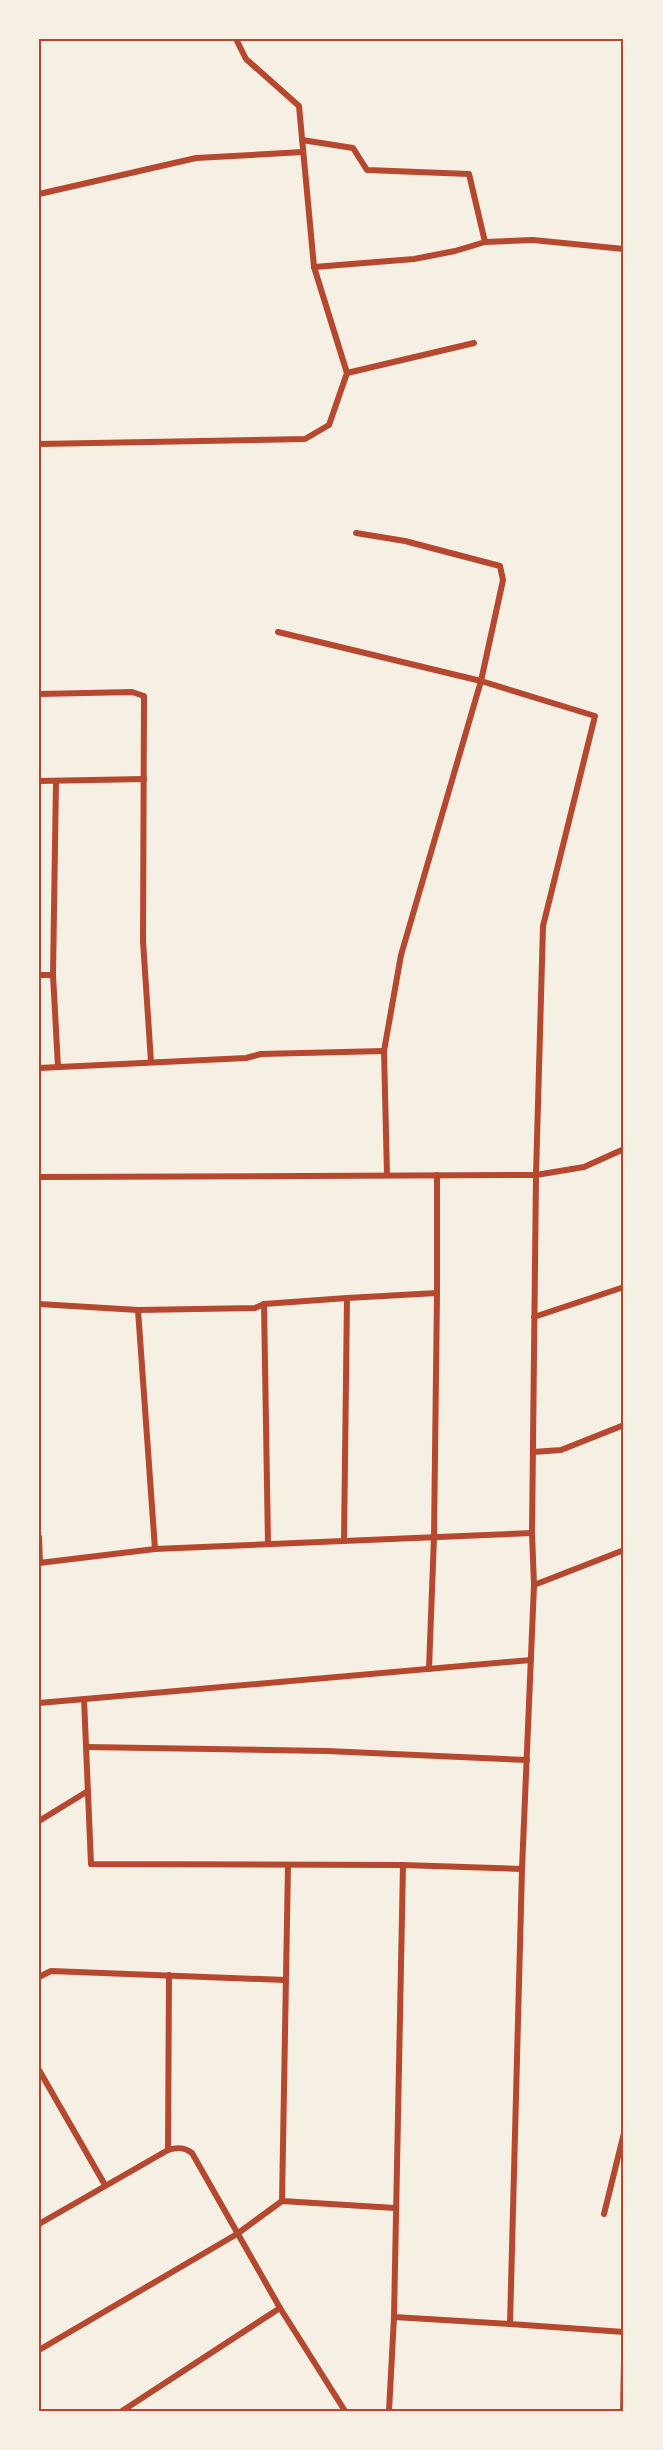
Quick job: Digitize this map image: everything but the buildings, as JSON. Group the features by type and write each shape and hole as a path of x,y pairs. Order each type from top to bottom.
{"street":[{"path":"39,444 305,439 328,425 347,373 314,267 299,106 246,59 236,39"},
{"path":"302,140 352,148 367,170 469,174 485,242"},
{"path":"39,194 196,158 303,152"},
{"path":"314,267 414,259 485,242 533,240 624,249"},
{"path":"347,373 474,344"},
{"path":"356,533 405,541 500,566 503,580 481,681 401,955 384,1051 387,1175"},
{"path":"278,632 481,681 595,716 543,926 534,1317 532,1533 534,1585 522,1869 510,2324"},
{"path":"39,693 132,692 144,696 143,941 151,1062"},
{"path":"39,782 144,779"},
{"path":"56,781 53,975 58,1067"},
{"path":"39,975 53,975"},
{"path":"39,1068 246,1058 261,1054 384,1051"},
{"path":"39,1177 536,1175 584,1167 624,1149"},
{"path":"429,1669 434,1537 437,1175"},
{"path":"534,1317 624,1287"},
{"path":"39,1304 138,1310 255,1308 264,1304 437,1293"},
{"path":"344,1540 347,1298"},
{"path":"264,1304 268,1544"},
{"path":"138,1310 155,1549"},
{"path":"533,1452 561,1450 624,1425"},
{"path":"39,1537 39,1563 155,1549 532,1533"},
{"path":"534,1585 624,1550"},
{"path":"39,1703 531,1660"},
{"path":"84,1699 91,1864 403,1865 522,1869"},
{"path":"86,1747 261,1752 327,1751 526,1760"},
{"path":"39,1821 88,1791"},
{"path":"282,2201 288,1865"},
{"path":"389,2411 394,2317 403,1865"},
{"path":"39,1977 51,1971 285,1980"},
{"path":"168,2150 169,1975"},
{"path":"39,2070 105,2185"},
{"path":"604,2214 624,2133"},
{"path":"39,2224 168,2150 181,2148 192,2153 280,2308 345,2411"},
{"path":"39,2350 237,2234 282,2201 395,2208"},
{"path":"122,2411 280,2308"},
{"path":"394,2317 624,2332"},
{"path":"623,2411 624,2361"}]}
